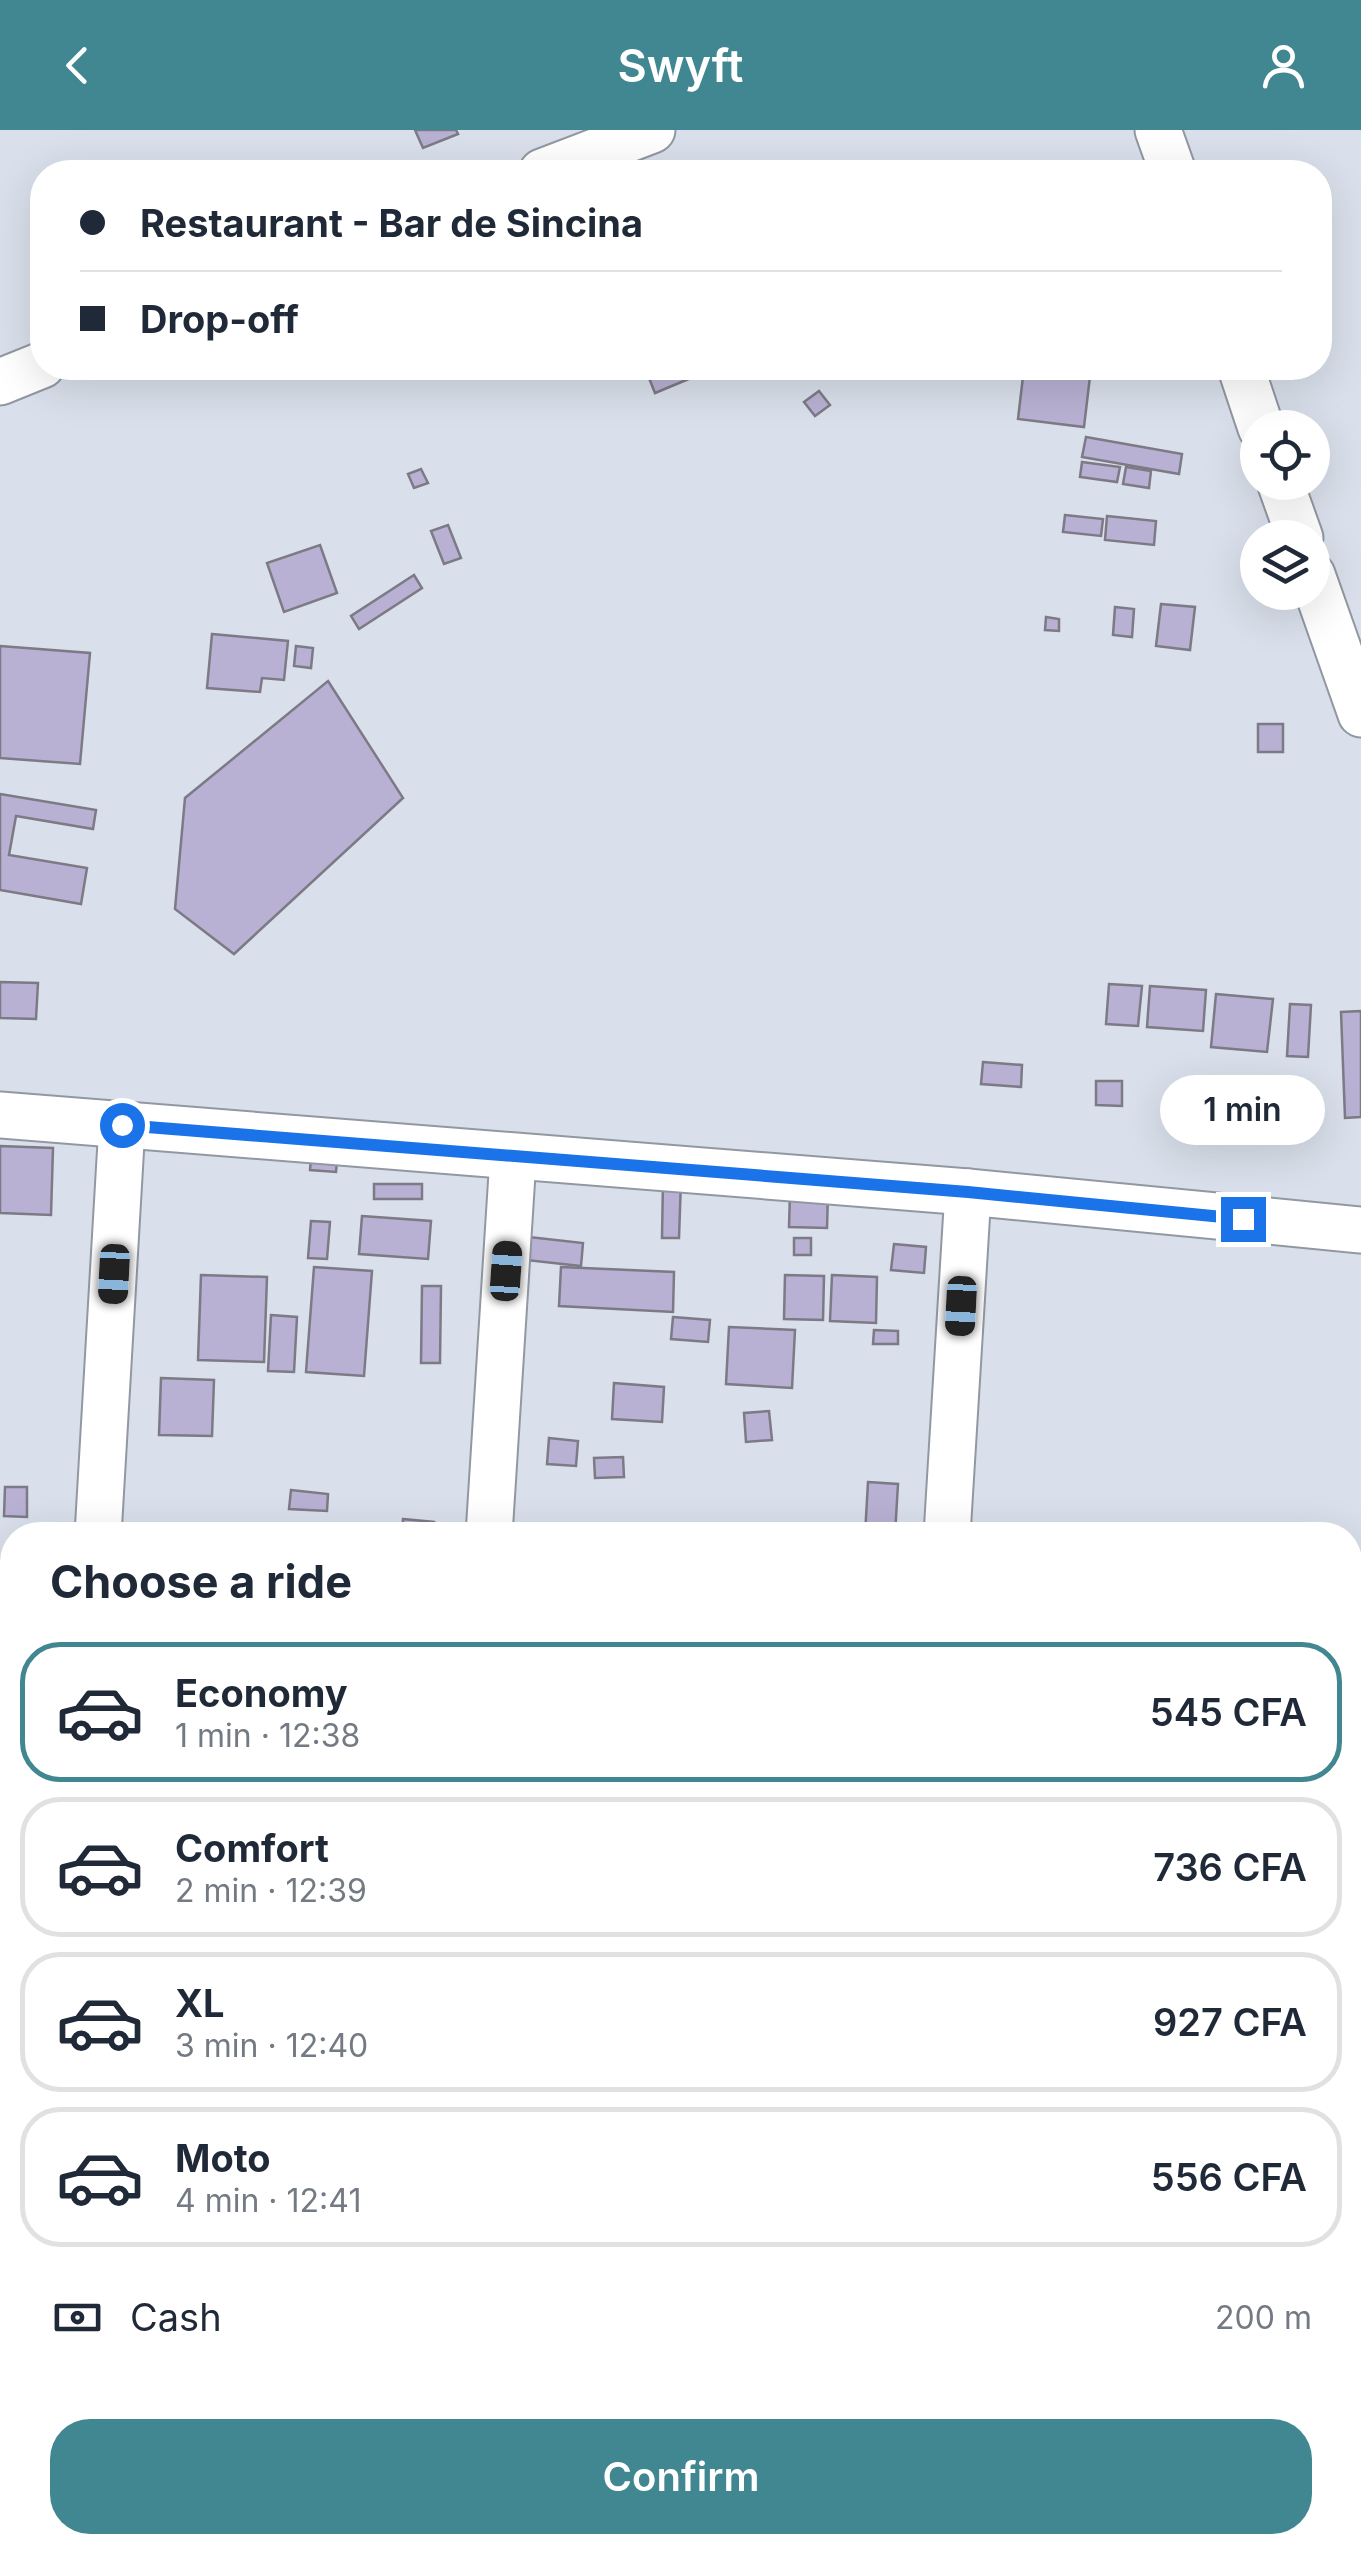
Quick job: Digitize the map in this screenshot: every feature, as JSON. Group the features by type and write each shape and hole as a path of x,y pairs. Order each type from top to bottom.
{"street":[{"path":"573,160 652,130"},
{"path":"1158,130 1169,160"},
{"path":"0,382 30,371"},
{"path":"1244,380 1255,410"},
{"path":"1324,610 1361,714"},
{"path":"0,1116 968,1192 1361,1230"},
{"path":"99,1522 122,1125"},
{"path":"489,1522 513,1158"},
{"path":"948,1522 968,1192"}],"building":[{"path":"415,130 456,130 458,134 423,148"},
{"path":"650,380 686,380 655,393"},
{"path":"1023,380 1090,380 1084,427 1018,419"},
{"path":"819,391 830,405 815,416 804,402"},
{"path":"1086,437 1182,454 1179,474 1082,457"},
{"path":"1082,462 1120,467 1117,482 1080,477"},
{"path":"1126,467 1151,471 1149,488 1123,484"},
{"path":"421,469 428,483 414,488 408,474"},
{"path":"1065,515 1103,519 1101,536 1063,532"},
{"path":"1107,516 1156,521 1154,545 1105,540"},
{"path":"448,525 461,558 444,564 431,531"},
{"path":"320,545 337,593 284,612 267,563"},
{"path":"414,575 422,588 359,629 351,616"},
{"path":"1161,604 1195,607 1190,650 1156,646"},
{"path":"1115,607 1134,609 1132,637 1113,635"},
{"path":"1046,617 1059,619 1059,631 1045,630"},
{"path":"212,634 288,641 284,680 262,678 260,692 207,688"},
{"path":"0,646 90,653 80,764 0,758"},
{"path":"296,646 313,648 311,668 294,666"},
{"path":"328,681 403,798 234,954 175,909 185,798"},
{"path":"1258,724 1283,724 1283,752 1258,752"},
{"path":"0,794 96,810 93,829 16,816 9,855 87,868 81,904 0,890"},
{"path":"0,982 38,983 36,1019 0,1018"},
{"path":"1109,984 1142,986 1138,1026 1106,1024"},
{"path":"1150,986 1206,990 1203,1031 1147,1027"},
{"path":"1216,994 1273,999 1267,1052 1211,1047"},
{"path":"1290,1004 1311,1005 1308,1057 1287,1056"},
{"path":"1361,1011 1361,1117 1345,1118 1341,1012"},
{"path":"983,1062 1022,1065 1021,1087 981,1084"},
{"path":"1096,1081 1122,1081 1122,1106 1096,1105"},
{"path":"0,1146 53,1148 51,1215 0,1213"},
{"path":"312,1147 338,1150 336,1172 310,1170"},
{"path":"663,1180 681,1180 679,1238 662,1238"},
{"path":"374,1184 422,1184 422,1199 374,1199"},
{"path":"790,1192 828,1193 827,1228 789,1227"},
{"path":"362,1216 431,1221 428,1259 359,1254"},
{"path":"311,1221 330,1222 327,1259 308,1258"},
{"path":"520,1236 583,1243 581,1266 517,1259"},
{"path":"794,1238 811,1238 811,1255 794,1255"},
{"path":"894,1244 926,1247 924,1273 891,1270"},
{"path":"314,1267 372,1271 364,1376 306,1372"},
{"path":"561,1267 674,1272 673,1312 559,1306"},
{"path":"201,1275 267,1277 264,1362 198,1360"},
{"path":"785,1275 824,1276 823,1320 784,1319"},
{"path":"832,1275 877,1277 876,1323 830,1321"},
{"path":"422,1286 441,1286 440,1363 421,1363"},
{"path":"271,1315 297,1317 294,1372 268,1371"},
{"path":"673,1317 710,1320 708,1342 671,1339"},
{"path":"729,1327 795,1330 792,1388 726,1384"},
{"path":"874,1330 898,1331 898,1344 873,1344"},
{"path":"161,1378 214,1380 212,1436 159,1435"},
{"path":"614,1383 664,1387 662,1422 612,1419"},
{"path":"769,1411 772,1440 746,1442 744,1413"},
{"path":"549,1438 578,1441 576,1466 547,1464"},
{"path":"623,1457 624,1477 595,1478 594,1458"},
{"path":"868,1482 898,1484 896,1522 866,1522"},
{"path":"5,1487 27,1487 27,1517 4,1516"},
{"path":"291,1490 328,1494 327,1511 289,1509"}],"route":[{"path":"122,1125 968,1192 1243,1219"}]}
